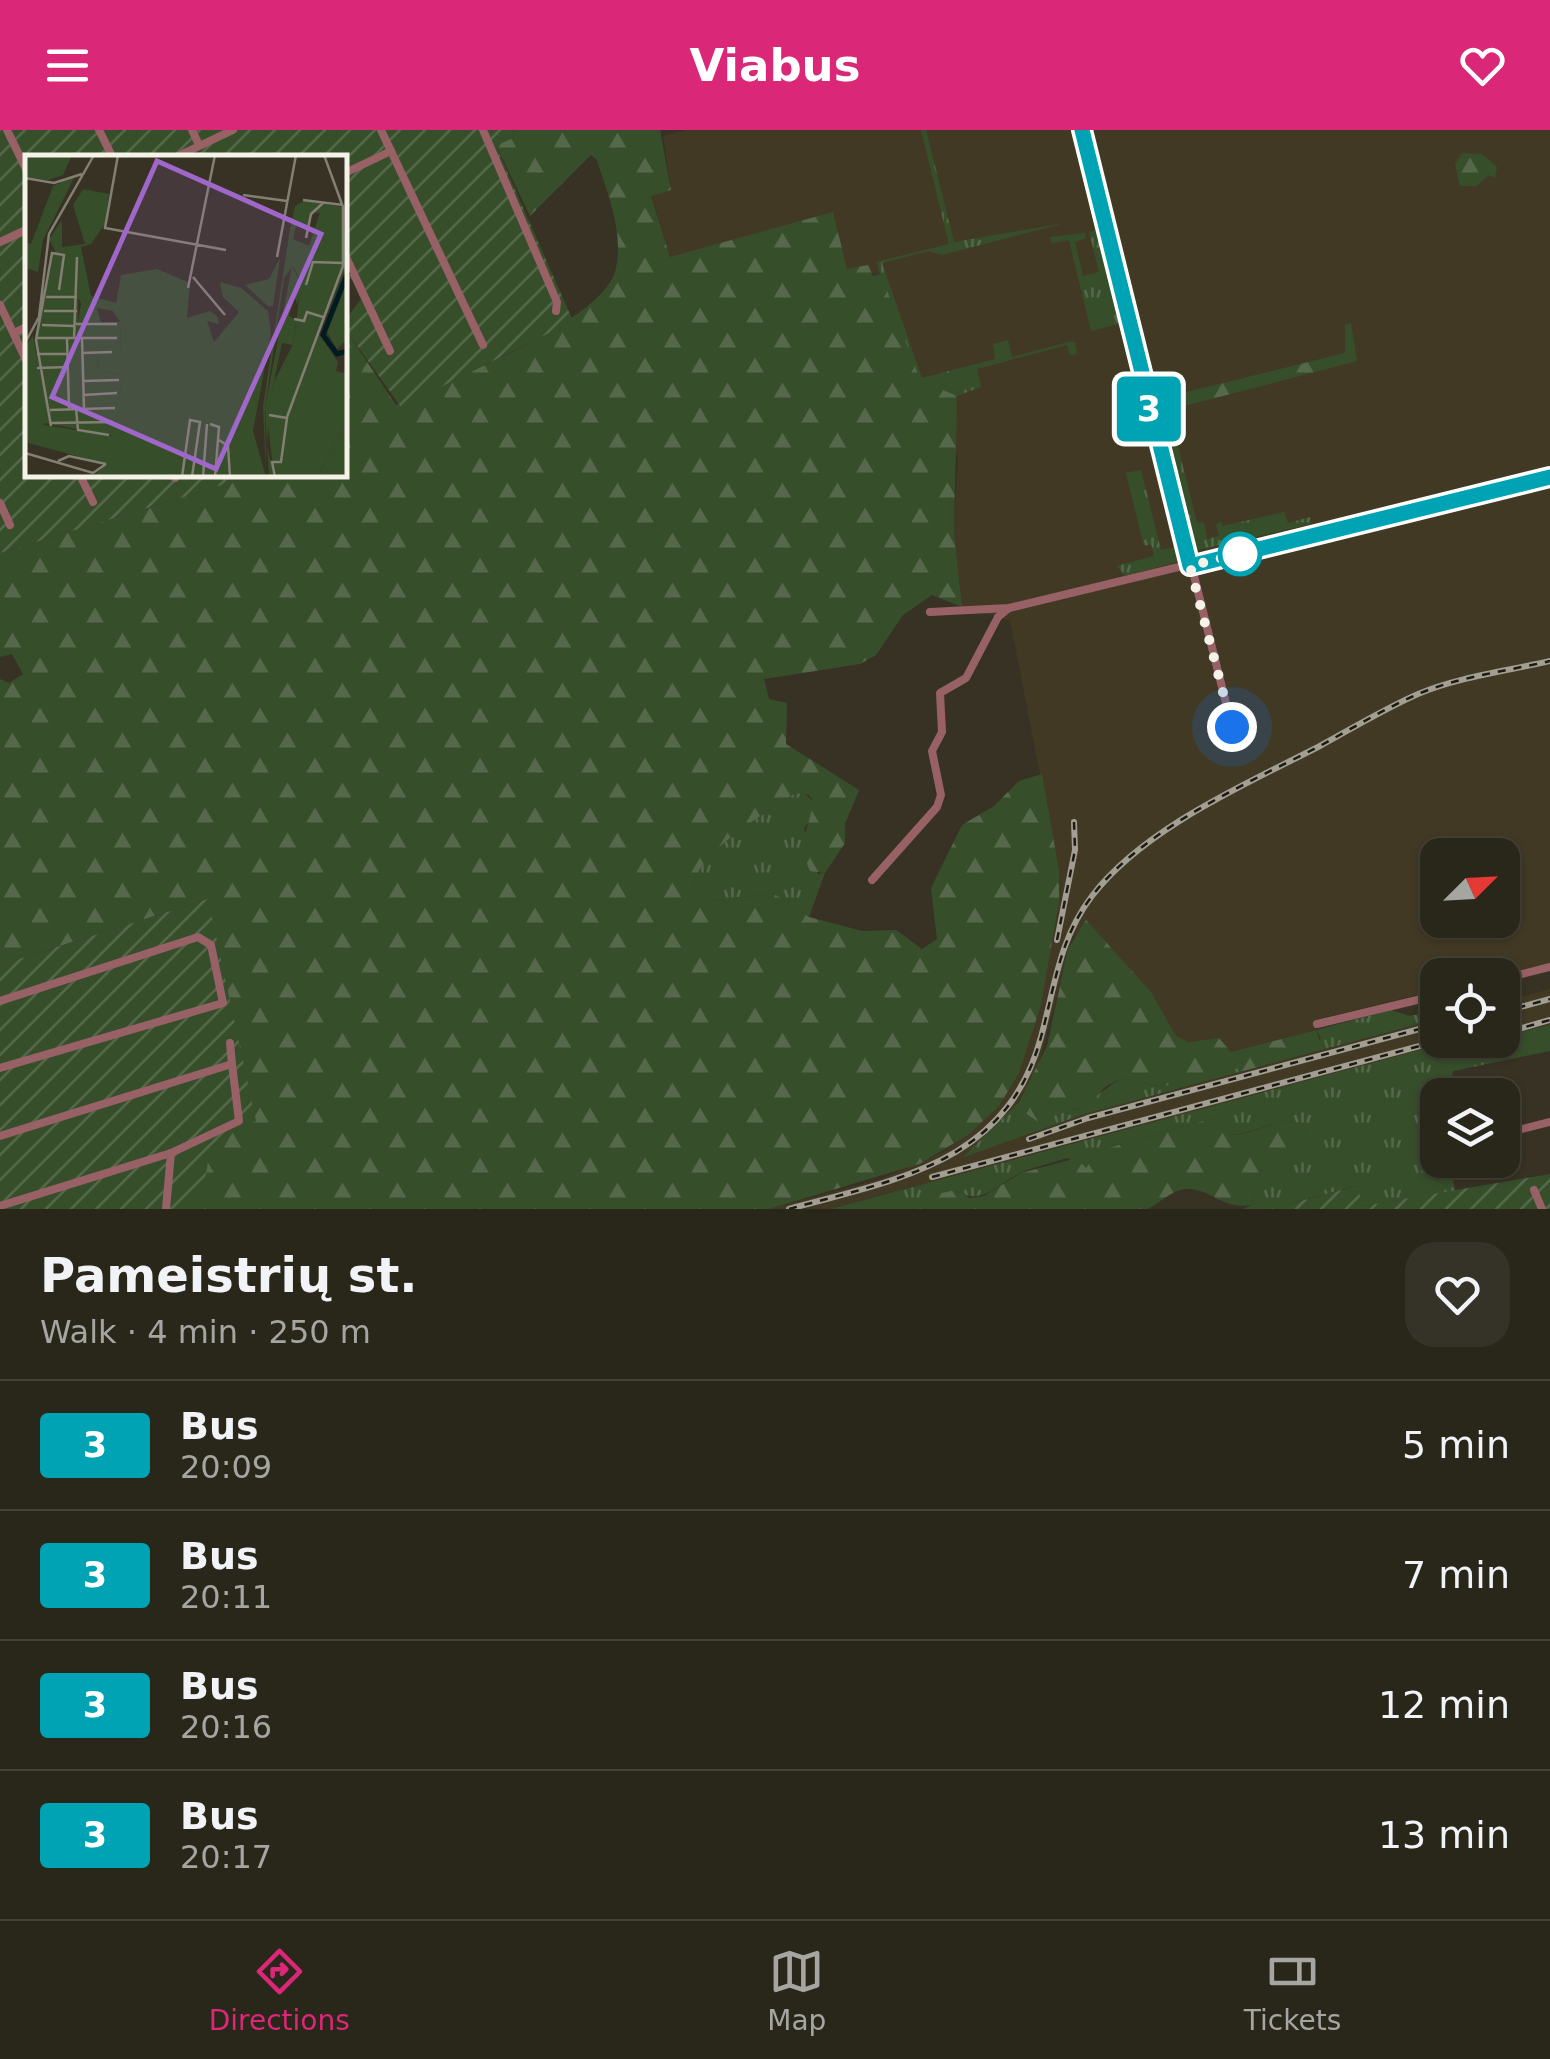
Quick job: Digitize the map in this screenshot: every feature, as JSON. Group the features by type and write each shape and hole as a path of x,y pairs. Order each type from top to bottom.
{"street":[{"path":"6,130 25,167"},
{"path":"100,130 111,155"},
{"path":"192,130 199,145"},
{"path":"180,155 232,130"},
{"path":"381,130 483,346"},
{"path":"482,130 557,302 556,310"},
{"path":"1082,130 1232,727"},
{"path":"348,172 391,151"},
{"path":"0,242 25,230"},
{"path":"348,261 390,351"},
{"path":"0,305 25,357"},
{"path":"14,333 25,328"},
{"path":"930,612 1009,608 1550,477"},
{"path":"81,478 93,502"},
{"path":"0,503 10,525"},
{"path":"872,880 937,807 942,795 932,751 942,732 940,693 966,678 998,618 1009,608"},
{"path":"0,1001 198,937 210,944 223,1004 0,1068"},
{"path":"1520,974 1550,967"},
{"path":"1317,1024 1420,998"},
{"path":"0,1206 171,1153 241,1118 230,1043"},
{"path":"0,1136 232,1064"},
{"path":"1520,1130 1550,1122"},
{"path":"166,1209 171,1153"},
{"path":"1534,1190 1542,1209"}],"shaded area":[{"path":"687,130 1550,130 1550,963 1520,970 1520,958 1420,958 1420,994 1314,1020 1316,1030 1231,1052 1219,1038 1188,1042 1176,1037 1151,992 1073,936 1037,1071 1008,1117 962,1158 1081,1115 1420,1024 1420,1050 831,1209 769,1209 881,1179 945,1151 999,1106 1009,1090 1059,871 1010,621 962,607 954,531 958,457 920,381 881,274 670,257 651,195 671,189 663,136"},
{"path":"1550,989 1550,1025 1520,1032 1520,997"}],"green space":[{"path":"0,130 512,130 515,137 496,146 573,321 401,407 348,333 348,316 361,299 351,278 348,280 348,155 25,155 25,478 245,478 0,553"},
{"path":"512,130 660,130 671,190 651,196 670,257 833,212 847,269 868,265 873,276 881,274 920,380 957,396 954,531 962,607 932,595 903,615 876,655 860,664 764,679 769,699 787,703 786,744 859,790 845,824 845,843 825,873 810,871 801,849 814,802 809,795 795,793 725,842 694,880 700,897 710,901 773,893 809,917 862,931 896,930 922,949 937,939 931,888 962,825 994,806 1019,781 1042,774 1059,871 1059,901 1041,1005 1019,1073 999,1106 968,1135 919,1164 769,1209 179,1209 203,1194 205,1156 220,1139 208,899 0,965 0,679 9,683 23,674 12,654 0,657 0,553 245,478 348,478 348,333 396,405 519,349 581,311 603,291 615,272 618,258 614,215 597,160 591,155 530,216 496,145 515,137"},
{"path":"921,130 926,130 954,242 1065,223 942,255 929,251 882,263 922,378 995,359 993,344 1008,340 1012,357 1068,342 1075,342 1077,354 1070,355 1067,345 977,369 981,387 957,396 920,381 876,262 949,244"},
{"path":"1462,153 1482,154 1497,167 1495,178 1489,175 1476,186 1460,186 1455,164"},
{"path":"1096,230 1119,324 1091,331 1069,240 1052,243 1050,237 1085,233 1086,238 1075,242 1083,276 1099,272 1089,232"},
{"path":"1351,323 1357,361 1169,410 1166,397 1345,353 1345,325"},
{"path":"1166,397 1169,409 1175,408 1180,428 1165,433 1175,434 1197,523 1204,522 1207,539 1219,536 1216,524 1221,522 1223,526 1284,512 1288,523 1310,517 1311,524 1193,551 1151,400 1155,399 1161,419 1157,398"},
{"path":"1141,470 1161,550 1180,546 1183,560 1125,576 1117,566 1154,556 1151,544 1144,546 1126,473"},
{"path":"803,792 814,802 814,813 804,829 817,874 825,873 809,917 773,893 710,901 700,897 694,880 712,854 753,821 795,793"},
{"path":"208,899 256,1121 213,1147 203,1195 179,1209 0,1209 0,965"},
{"path":"1086,920 1151,992 1176,1036 1188,1042 1219,1038 1231,1052 1316,1030 1321,1044 1314,1052 1161,1087 1121,1078 1105,1087 1089,1105 1037,1121 1021,1110 1019,1102 1047,1046 1068,949"},
{"path":"1391,1010 1410,1016 1420,1014 1420,1024 1314,1052 1321,1038 1316,1030"},
{"path":"1550,1025 1550,1051 1520,1057 1520,1032"},
{"path":"1420,1050 1420,1058 1516,1058 1453,1071 1452,1078 1420,1078 1420,1178 1453,1178 1455,1191 1362,1206 1356,1186 1270,1209 1244,1209 1251,1205 1262,1168 1306,1133 1304,1126 1286,1122 1224,1134 1224,1115 1098,1151 1086,1168 1067,1158 1031,1169 981,1195 965,1195 955,1190 937,1194 918,1209 831,1209"},
{"path":"1239,1067 1243,1071 1081,1115 962,1158 1019,1102 1021,1110 1060,1113 1078,1109 1121,1078 1161,1087"},
{"path":"1224,1115 1225,1134 1245,1133 1276,1123 1295,1122 1304,1126 1306,1134 1262,1168 1251,1205 1234,1205 1186,1189 1148,1209 918,1209 937,1194 955,1190 970,1198 984,1196 1021,1173 1077,1158 1086,1168 1098,1151"},
{"path":"1550,1174 1550,1209 1270,1209 1357,1186 1363,1206"}],"railway":[{"path":"789,1209 908,1175 975,1139 1003,1113 1025,1079 1041,1037 1065,946 1081,912 1113,872 1166,829 1418,694 1550,661"},
{"path":"1057,940 1075,850 1074,822"},
{"path":"1520,1007 1550,999"},
{"path":"1520,1028 1550,1020"},
{"path":"1029,1139 1088,1118 1420,1029"},
{"path":"932,1177 1420,1046"}],"bus line":[{"name":"3","path":"1082,130 1190,566 1550,477"}],"route":[{"path":"1232,727 1190,566 1254,550 1240,554"}]}
